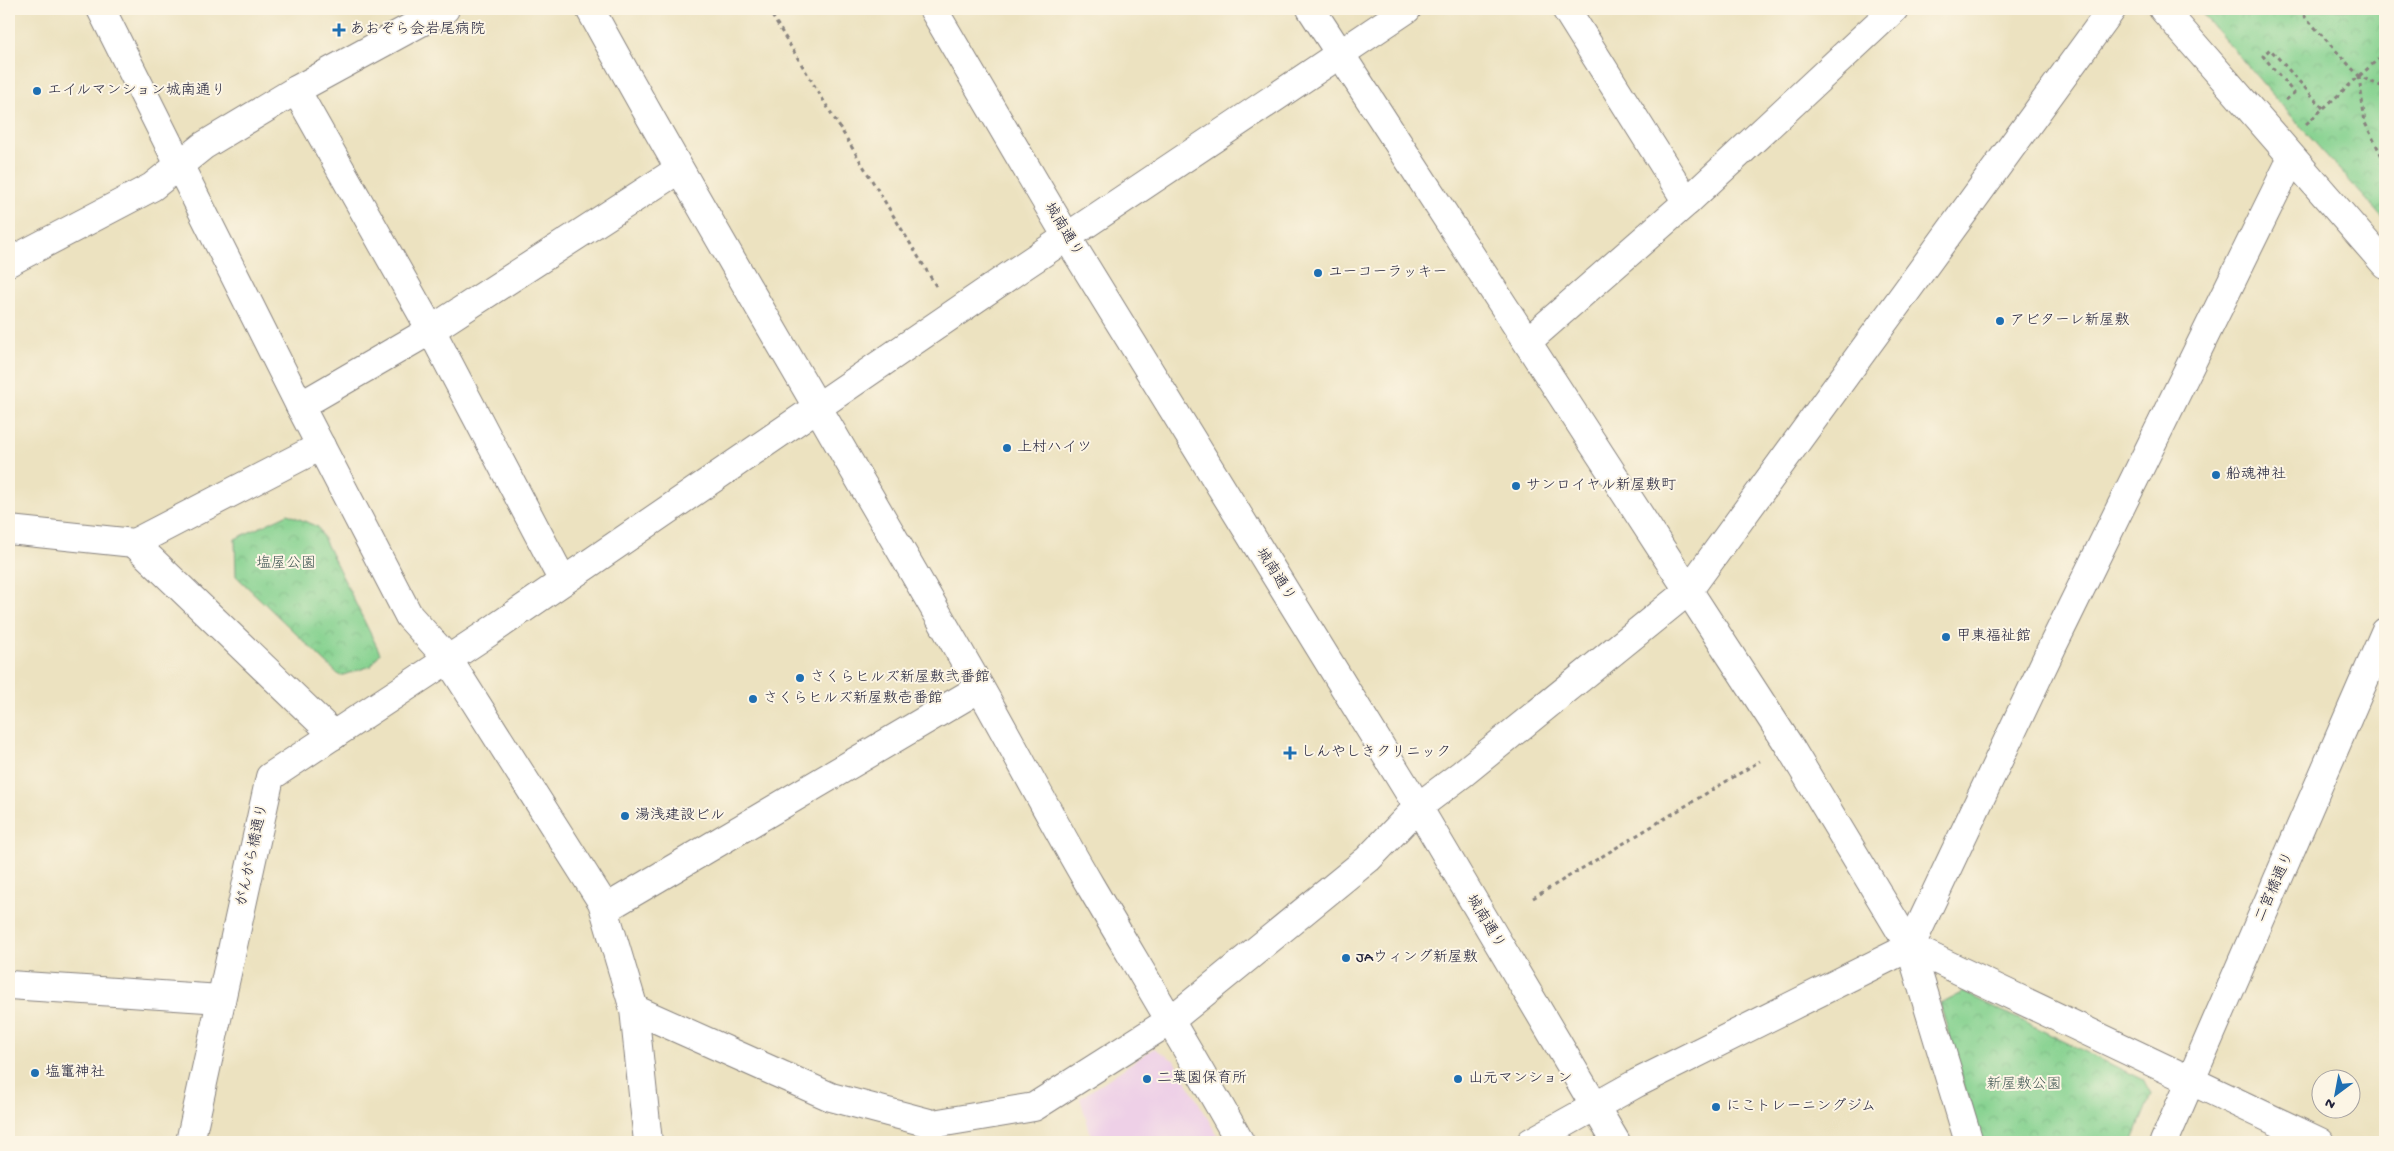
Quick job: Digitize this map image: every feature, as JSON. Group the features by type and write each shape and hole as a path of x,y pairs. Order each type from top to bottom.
{"street":[{"path":"101,9 300,406 410,616 448,659 605,909 634,1009 648,1142"},
{"path":"9,262 152,187 202,146 296,90 445,9"},
{"path":"590,9 678,170 818,406 980,688 1089,885 1171,1020 1240,1142"},
{"name":"城南通り","path":"933,9 1067,237 1418,807 1616,1142"},
{"path":"1311,9 1338,54 1528,341 1788,744 1910,947 1969,1142"},
{"name":"がんがら橋通り","path":"190,1142 270,777 448,659 1067,237 1407,9"},
{"path":"1566,9 1687,202"},
{"path":"1528,341 1687,202 1894,9"},
{"path":"634,1009 831,1097 933,1124 1034,1107 1171,1020 1368,859 1418,807 1462,774 1688,591 2112,9"},
{"path":"2163,9 2385,264"},
{"path":"296,90 431,330 563,581"},
{"path":"1531,1142 1594,1106 1910,947 2061,628 2292,158"},
{"path":"300,406 431,330 678,170"},
{"path":"9,530 134,542 321,446"},
{"path":"134,542 334,735"},
{"name":"二宮橋通り","path":"2164,1142 2385,632"},
{"path":"605,909 980,688"},
{"path":"1910,947 2320,1142"},
{"path":"9,985 221,999"}],"path":[{"path":"768,9 953,315"},
{"path":"2298,9 2359,76 2385,88"},
{"path":"2281,104 2294,93 2263,56 2270,49 2323,108"},
{"path":"2308,122 2385,52"},
{"path":"2359,76 2365,123 2385,162"},
{"path":"1533,898 1788,744"}],"shaded area":[{"name":"二葉園保育所","path":"1154,1048 1175,1061 1221,1142 1093,1142 1080,1098"}],"green space":[{"path":"2198,9 2385,9 2385,220 2307,134"},
{"name":"塩屋公園","path":"288,514 318,527 380,653 371,666 340,676 236,576 235,539"},
{"name":"新屋敷公園","path":"1963,992 2143,1080 2151,1095 2132,1142 1981,1142 1940,1004"}],"place":[{"name":"あおぞら会岩尾病院","path":"339,30"},
{"name":"エイルマンション城南通り","path":"37,91"},
{"name":"ユーコーラッキー","path":"1318,273"},
{"name":"アビターレ新屋敷","path":"2000,321"},
{"name":"上村ハイツ","path":"1007,448"},
{"name":"船魂神社","path":"2216,475"},
{"name":"サンロイヤル新屋敷町","path":"1516,486"},
{"name":"甲東福祉館","path":"1946,637"},
{"name":"さくらヒルズ新屋敷弐番館","path":"800,678"},
{"name":"さくらヒルズ新屋敷壱番館","path":"753,699"},
{"name":"しんやしきクリニック","path":"1290,753"},
{"name":"湯浅建設ビル","path":"625,816"},
{"name":"JAウィング新屋敷","path":"1346,958"},
{"name":"塩竃神社","path":"35,1073"},
{"name":"二葉園保育所","path":"1147,1079"},
{"name":"山元マンション","path":"1458,1079"},
{"name":"にこトレーニングジム","path":"1716,1107"}]}
